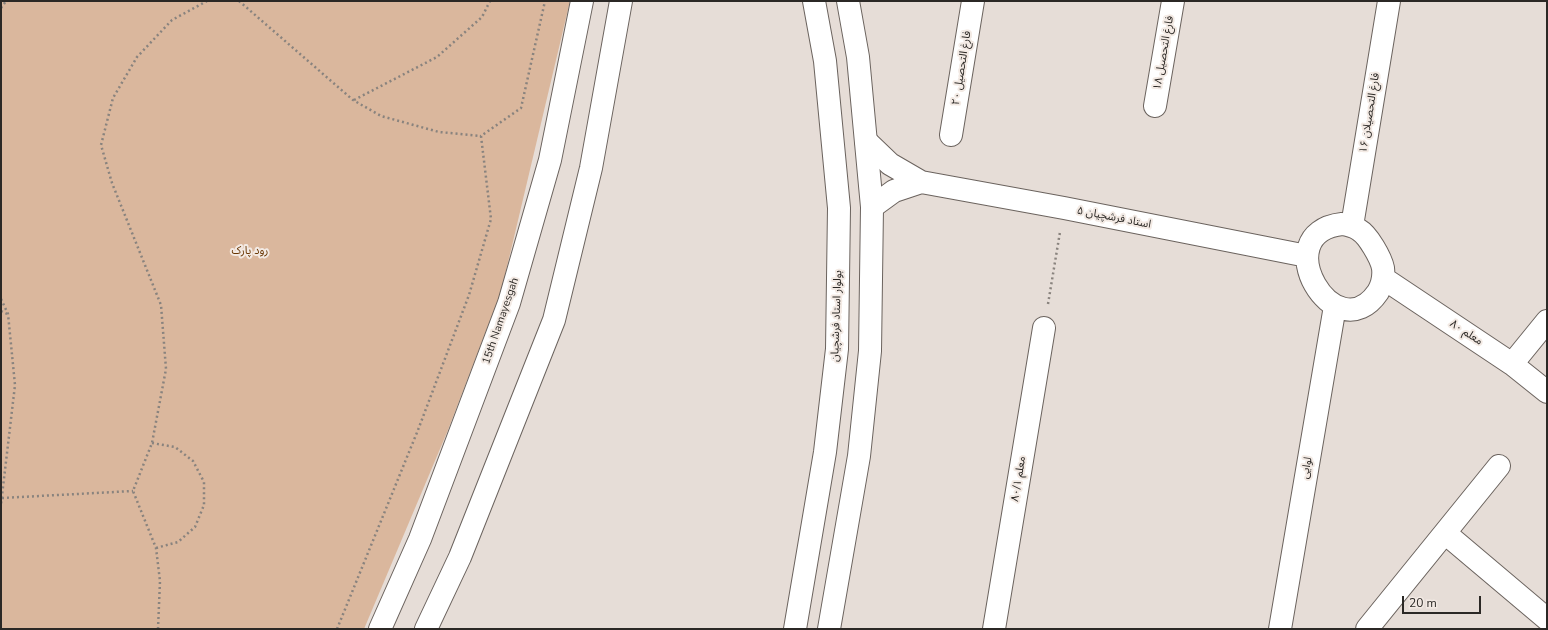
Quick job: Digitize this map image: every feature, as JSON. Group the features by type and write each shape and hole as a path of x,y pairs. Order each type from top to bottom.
{"street":[{"name":"15th Namayesgah","path":"380,629 420,539 508,303 550,160 582,1"},
{"path":"426,629 460,557 554,320 590,168 621,1"},
{"name":"بولوار استاد فرشچیان","path":"795,629 826,452 837,349 839,208 825,62 814,1"},
{"path":"829,629 859,456 870,351 872,207 858,57 848,1"},
{"name":"فارغ التحصیل ۲۰","path":"951,135 973,1"},
{"name":"فارغ التحصیل ۱۸","path":"1155,106 1173,1"},
{"name":"فارغ التحصیلان ۱۶","path":"1352,226 1388,1"},
{"name":"استاد فرشچیان ۵","path":"866,141 890,164 921,182 1064,208 1307,256"},
{"name":"استاد فرشچیان ۵","path":"872,207 894,191 921,182"},
{"path":"1342,224 1352,226 1360,230 1368,237 1383,268 1383,278 1380,289 1374,298 1364,305 1354,308 1335,306 1320,295 1308,267 1307,256 1309,246 1315,236 1322,229 1332,225 1342,224"},
{"name":"معلم ۸۰","path":"1383,278 1512,364 1547,392"},
{"name":"لوایی","path":"1280,629 1335,306"},
{"path":"1512,364 1547,321"},
{"name":"معلم ۸۰/۱","path":"994,629 1044,328"},
{"path":"1367,629 1499,466"},
{"path":"1445,533 1547,619"}],"path":[{"path":"1,8 6,1"},
{"path":"158,629 160,581 156,548 133,491 152,442 166,369 161,305 112,183 101,145 113,98 137,57 172,20 207,1"},
{"path":"239,1 354,100 380,116 439,132 481,136 521,108 545,1"},
{"path":"354,100 437,57 482,17 490,1"},
{"path":"337,629 418,430 469,295 491,219 481,136"},
{"path":"1044,328 1064,208"},
{"path":"1,299 8,314 15,385 1,504"},
{"path":"1,311 8,314"},
{"path":"152,442 175,447 193,461 204,482 204,505 195,527 178,542 156,548"},
{"path":"1,498 133,491"}],"green space":[{"name":"رود پارک","path":"1,1 570,1 501,292 448,430 364,629 1,629"}]}
